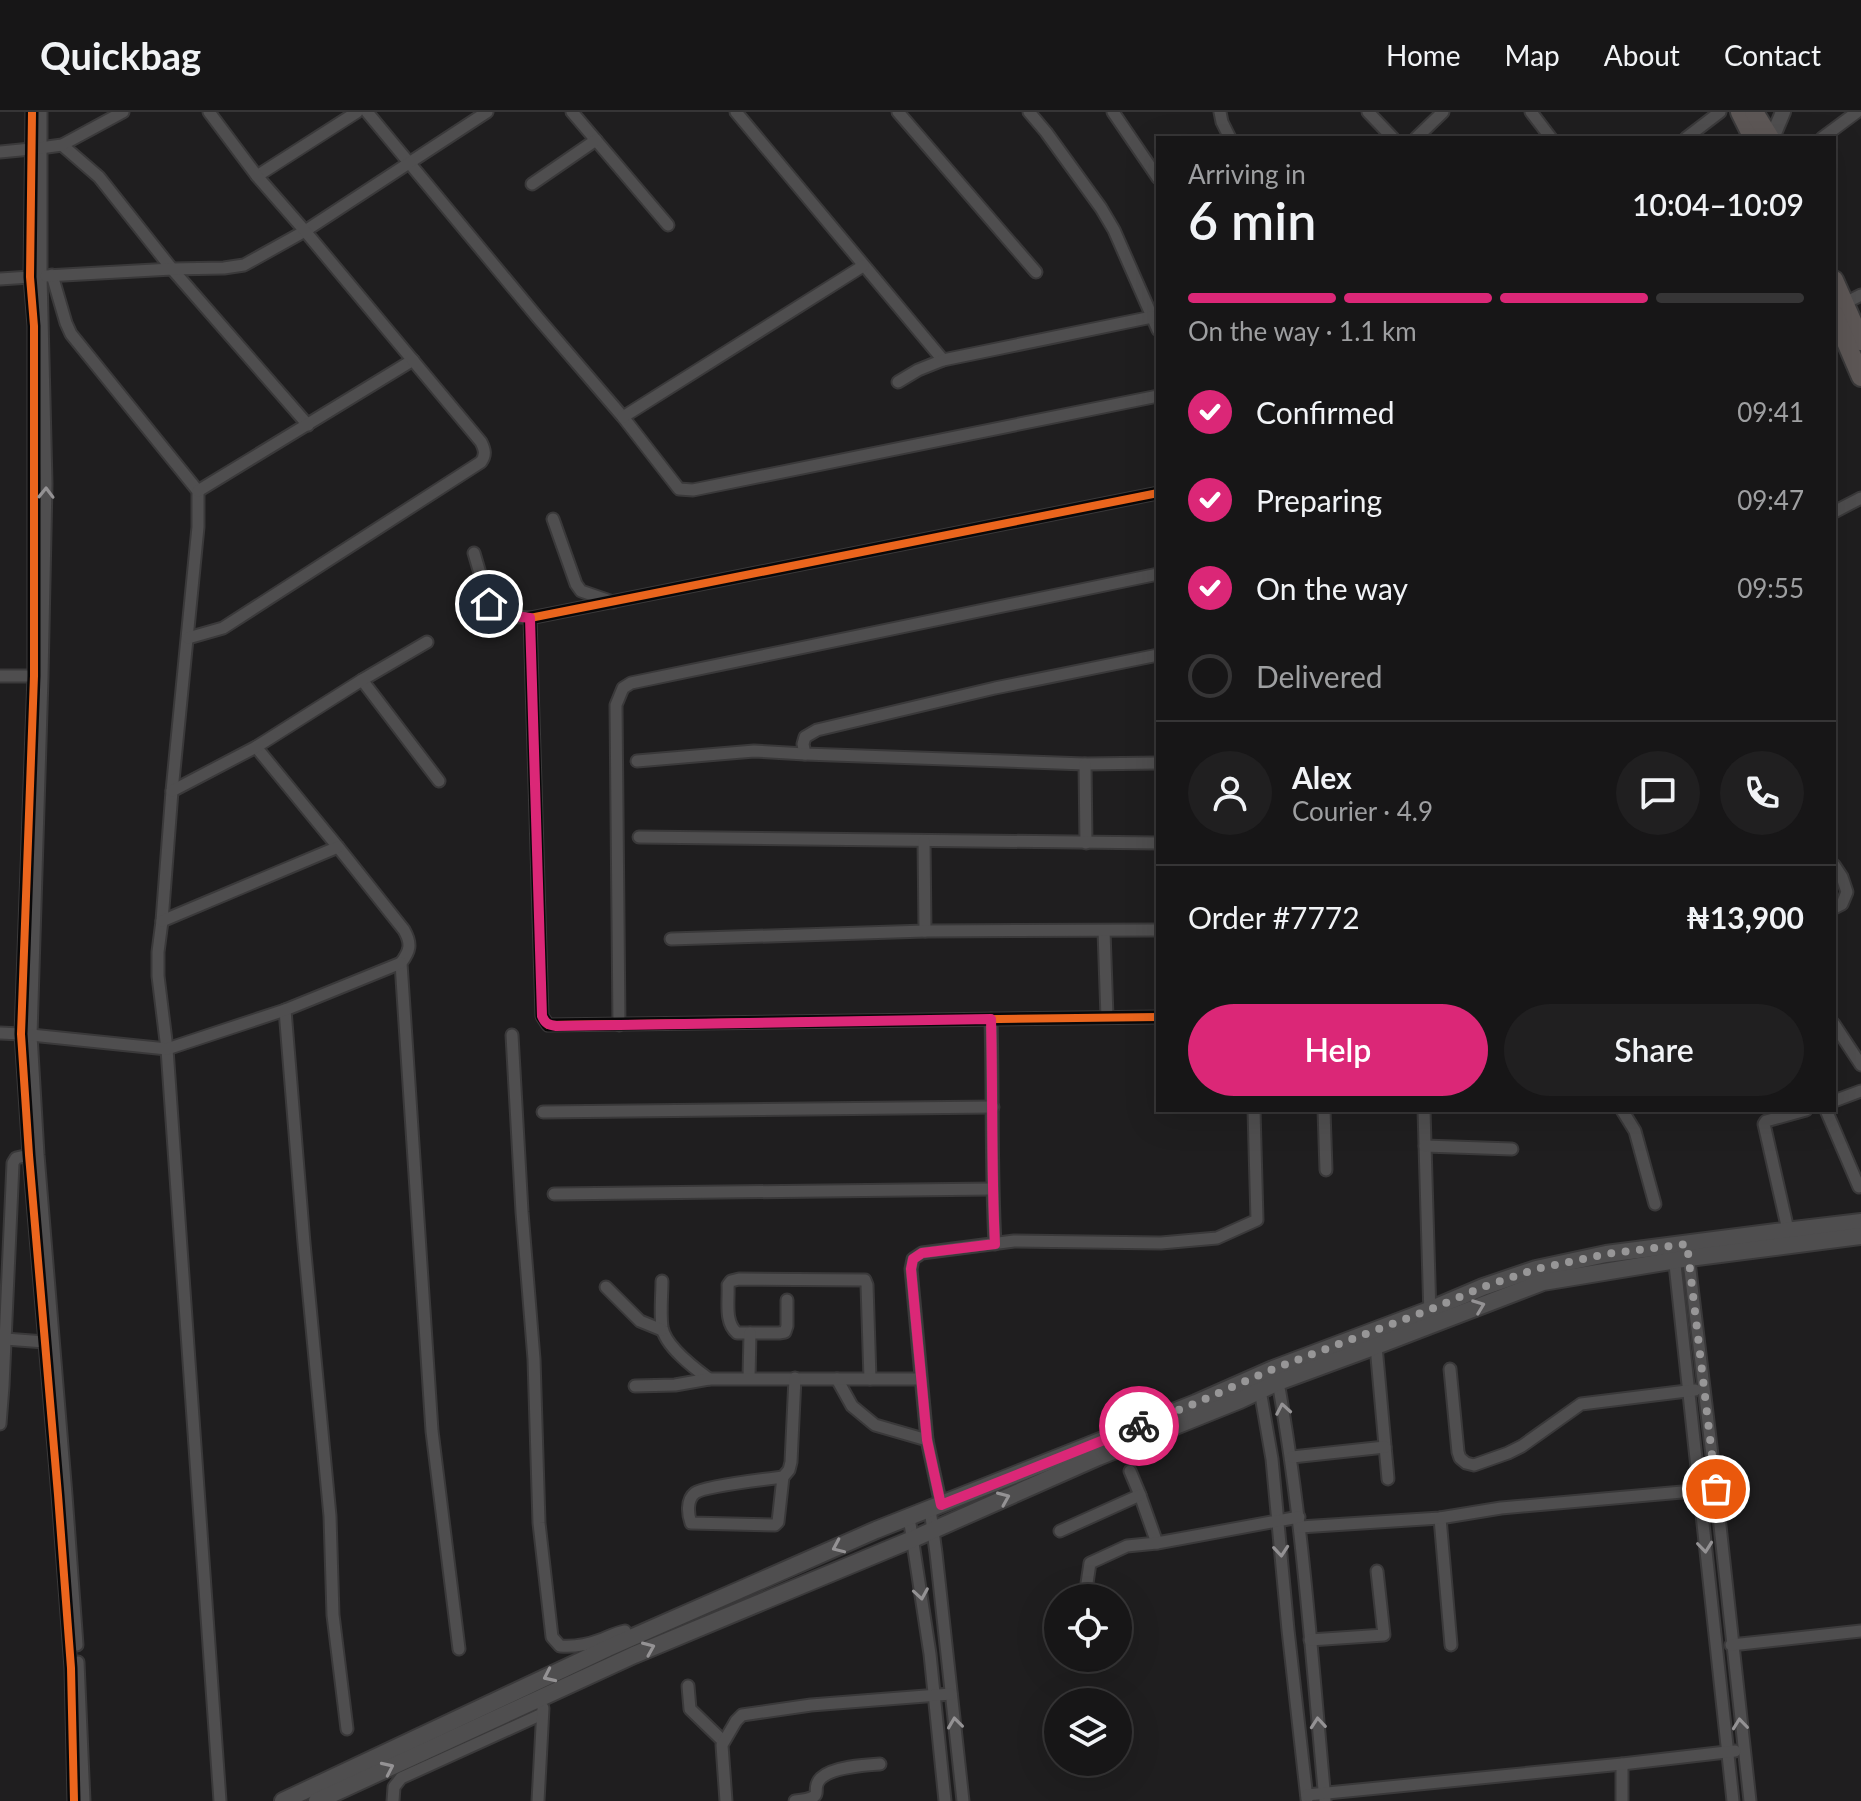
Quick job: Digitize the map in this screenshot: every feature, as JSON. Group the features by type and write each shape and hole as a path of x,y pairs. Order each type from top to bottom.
{"main road":[{"path":"1740,112 1752,136"},
{"path":"1754,112 1770,136"},
{"path":"1836,284 1861,341"},
{"path":"1847,304 1861,377"},
{"path":"1680,1252 1788,1230 1861,1222"},
{"path":"317,1801 675,1637 913,1539 1278,1382 1376,1346 1483,1287 1536,1269 1606,1254 1680,1252 1861,1236"},
{"path":"283,1801 628,1639 909,1517 1196,1403 1273,1369 1430,1317"}],"street":[{"path":"0,152 62,145 123,112"},
{"path":"188,638 223,628 485,457 481,442 257,176 209,112"},
{"path":"257,176 357,112"},
{"path":"367,112 623,417 679,489 693,490 1156,396"},
{"path":"0,279 244,265 305,231 487,112"},
{"path":"572,112 668,225"},
{"path":"736,112 943,360"},
{"path":"898,112 1036,272"},
{"path":"1029,112 1101,208 1114,230 1156,326"},
{"path":"1113,112 1156,175"},
{"path":"1220,112 1229,136"},
{"path":"1368,112 1391,136"},
{"path":"1418,136 1443,112"},
{"path":"1531,112 1549,136"},
{"path":"1689,136 1720,112"},
{"path":"1772,136 1783,112"},
{"path":"1825,136 1857,112"},
{"path":"36,117 46,484 40,536 34,676 26,1035 29,1155 84,1801"},
{"path":"532,184 596,140"},
{"path":"62,145 99,177 172,269 308,425"},
{"path":"623,417 863,266"},
{"path":"41,276 71,334 198,491 199,514 157,964 167,1049 220,1801"},
{"path":"898,382 943,360 1152,317"},
{"path":"198,491 413,360"},
{"path":"474,553 493,610 499,614 530,618 1156,493"},
{"path":"1836,511 1861,498"},
{"path":"553,519 581,591 614,603"},
{"path":"40,536 26,1035 66,1495 78,1758 74,1801"},
{"path":"619,1025 616,705 623,688 631,683 1156,574"},
{"path":"530,618 542,1016 548,1025 1156,1017"},
{"path":"172,791 256,747 427,642"},
{"path":"805,754 805,737 817,730 995,688 1156,655"},
{"path":"0,676 34,676"},
{"path":"362,680 439,781"},
{"path":"0,1033 167,1049 285,1010 401,963 409,953 408,937 256,747"},
{"path":"637,761 778,751 1085,764 1156,763"},
{"path":"1085,764 1086,843"},
{"path":"639,837 1156,843"},
{"path":"924,841 925,931"},
{"path":"162,921 338,847"},
{"path":"1836,868 1847,892 1842,904 1836,907"},
{"path":"671,939 925,931 1156,930"},
{"path":"1104,931 1107,1017"},
{"path":"401,963 432,1431 459,1649"},
{"path":"285,1010 330,1516 333,1615 347,1729"},
{"path":"991,1019 995,1244"},
{"path":"1836,1027 1861,1065"},
{"path":"512,1035 534,1359 539,1523 552,1637 560,1646 573,1647 625,1631 628,1639"},
{"path":"1836,1100 1861,1091"},
{"path":"543,1112 993,1107"},
{"path":"963,1801 933,1530 935,1507 920,1379 911,1269 913,1259 922,1253 1014,1241 1175,1242 1217,1238 1257,1220 1254,1112"},
{"path":"1324,1112 1326,1170"},
{"path":"1424,1112 1430,1317"},
{"path":"1623,1112 1635,1131 1655,1204"},
{"path":"1788,1230 1764,1124 1797,1112"},
{"path":"1827,1112 1859,1187"},
{"path":"1425,1146 1512,1149"},
{"path":"0,1424 13,1163 16,1158 29,1155"},
{"path":"554,1194 992,1189"},
{"path":"1680,1252 1704,1389 1750,1801"},
{"path":"1680,1252 1689,1391 1733,1801"},
{"path":"787,1300 785,1332 737,1333 729,1324 728,1285 731,1281 865,1280 870,1379"},
{"path":"662,1281 662,1330 691,1367 709,1379"},
{"path":"606,1287 640,1321 662,1330"},
{"path":"749,1378 750,1333"},
{"path":"5,1339 45,1342"},
{"path":"1376,1346 1388,1479"},
{"path":"1450,1369 1458,1452 1466,1463 1474,1465 1522,1446 1581,1404 1704,1389"},
{"path":"635,1386 749,1378 920,1379"},
{"path":"783,1477 696,1492 689,1507 691,1523 775,1525 779,1519 783,1477 791,1462 795,1378"},
{"path":"837,1379 852,1406 875,1425 927,1440"},
{"path":"1278,1382 1292,1457 1325,1798"},
{"path":"1260,1390 1269,1434 1307,1798 1743,1750"},
{"path":"1292,1457 1385,1447"},
{"path":"1130,1471 1157,1543"},
{"path":"1087,1584 1090,1563 1127,1546 1278,1520 1440,1518 1501,1508 1716,1489"},
{"path":"1060,1531 1140,1495"},
{"path":"909,1517 935,1695 945,1801"},
{"path":"1440,1518 1451,1645"},
{"path":"1310,1640 1384,1635 1377,1571"},
{"path":"1731,1645 1861,1631"},
{"path":"688,1686 690,1709 723,1741"},
{"path":"726,1801 723,1741 742,1715 811,1705 951,1694"},
{"path":"538,1801 544,1695"},
{"path":"393,1801 394,1787 401,1778 542,1714"},
{"path":"795,1801 813,1798 824,1776 849,1767 880,1764"},
{"path":"1622,1764 1622,1801"}],"cycle path":[{"path":"32,112 30,277 34,326 34,676 21,1034 71,1668 74,1801"},
{"path":"1156,493 530,618 542,1016 548,1025 1156,1017"}],"way so far":[{"path":"1139,1426 1273,1369 1536,1269 1606,1254 1687,1244 1716,1489"}],"route":[{"path":"489,604 499,614 530,618 544,1021 556,1026 991,1019 995,1244 922,1253 913,1259 911,1269 927,1440 941,1505 1139,1426"}]}
